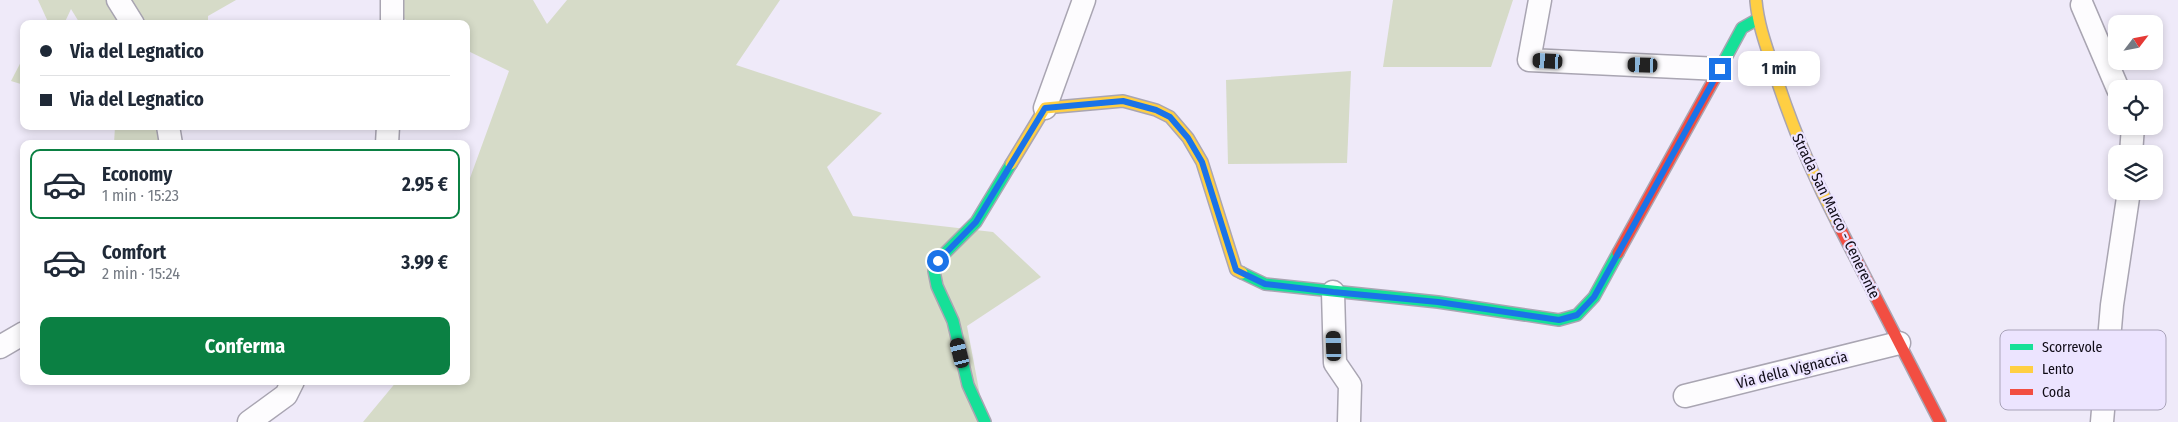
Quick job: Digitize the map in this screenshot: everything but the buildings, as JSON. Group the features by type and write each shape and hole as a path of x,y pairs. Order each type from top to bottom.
{"street":[{"path":"118,0 130,20"},
{"path":"392,0 392,20"},
{"path":"985,422 968,385 953,321 937,286 934,272 938,261 976,222 1045,108 1084,0"},
{"path":"1540,0 1529,60 1720,69"},
{"name":"Strada San Marco - Cenerente","path":"1756,0 1758,19 1784,104 1811,171 1940,422"},
{"path":"2082,5 2114,80"},
{"path":"1045,108 1123,101 1156,110 1170,117 1188,138 1202,162 1236,270 1265,284 1438,302 1559,320 1577,315 1594,297 1742,28 1758,19"},
{"path":"2110,330 2128,200"},
{"path":"1333,292 1335,363 1350,386 1349,422"},
{"path":"0,347 20,335"},
{"name":"Via della Vignaccia","path":"1685,396 1899,343"},
{"path":"249,422 286,395 291,385"}],"green space":[{"path":"38,0 236,0 208,16 208,20 78,20 71,9 66,20 47,20"},
{"path":"392,0 533,0 547,24 567,0 780,0 736,65 882,113 827,167 853,216 993,232 1041,277 967,326 985,422 363,422 394,385 470,385 470,178 509,71 470,52 470,20 406,20 393,13"},
{"path":"1393,0 1513,0 1491,67 1383,67"},
{"path":"20,64 20,84 11,81"},
{"path":"1351,71 1347,163 1228,164 1226,80"},
{"path":"115,130 168,130 170,140 114,140"}],"traffic: fast":[{"path":"1716,76 1742,28 1758,19"},
{"path":"985,422 968,385 953,321 937,286 934,271 937,261 976,222 1011,164"},
{"path":"1242,273 1265,284 1438,302 1559,320 1577,315 1594,297 1618,253"}],"traffic: slow":[{"path":"1756,1 1762,33 1793,126 1838,224"},
{"path":"1011,164 1045,108 1123,101 1156,110 1170,117 1188,138 1202,162 1236,270 1242,273"}],"traffic: jam":[{"path":"1618,253 1716,76"},
{"path":"1838,224 1940,422"}],"route":[{"path":"938,261 976,222 1045,108 1123,101 1156,110 1170,117 1188,138 1202,162 1236,270 1265,284 1438,302 1559,320 1577,315 1594,297 1720,69"}]}
